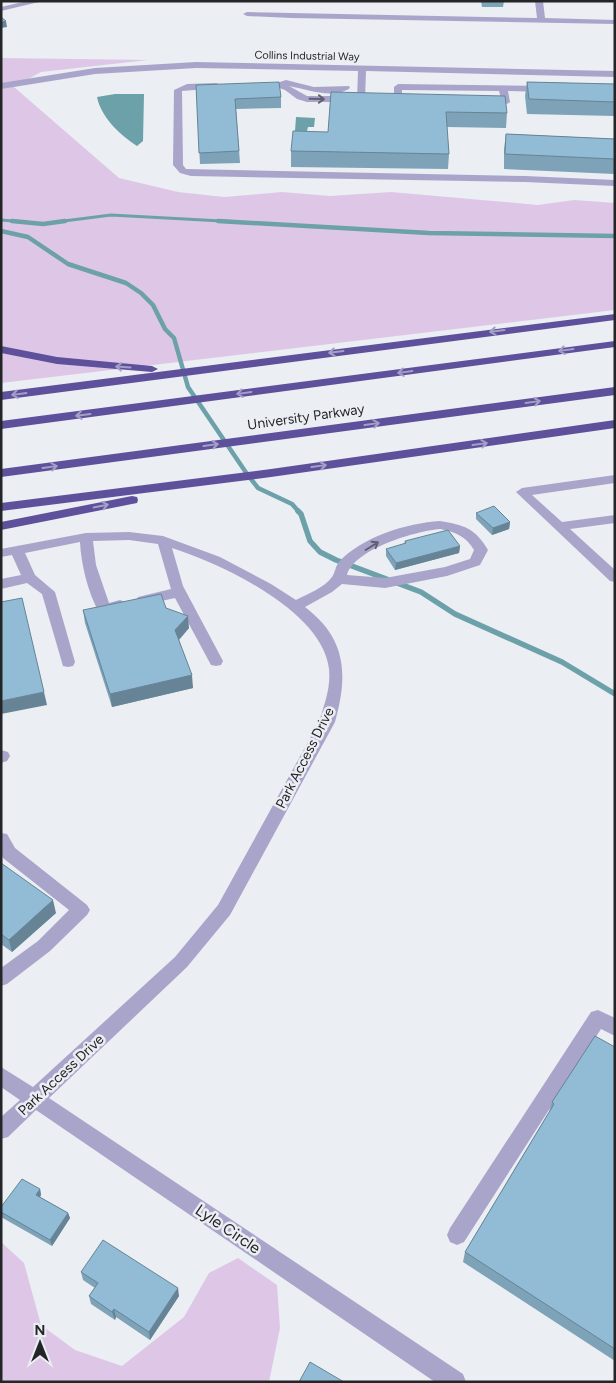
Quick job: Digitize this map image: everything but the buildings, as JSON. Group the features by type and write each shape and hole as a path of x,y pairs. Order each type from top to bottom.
{"highway":[{"path":"1,396 615,316"},
{"path":"1,425 615,344"},
{"path":"1,349 42,358 79,363 189,370"},
{"name":"University Parkway","path":"1,473 615,391"},
{"path":"1,507 271,473 615,424"},
{"path":"1,526 271,473"}],"street":[{"path":"1,8 39,1"},
{"path":"539,1 541,21"},
{"path":"247,14 615,22"},
{"name":"Collins Industrial Way","path":"1,86 64,74 134,67 196,65 615,74"},
{"path":"345,99 348,68"},
{"path":"346,88 324,90 290,82 270,85 288,88 300,97 307,99 366,100 362,68"},
{"path":"226,86 187,87 178,90 178,165 182,171 191,173 515,179 615,183"},
{"path":"407,101 393,100 398,86 559,90"},
{"path":"294,93 306,87"},
{"path":"486,102 506,102 503,88"},
{"path":"615,479 522,492 615,578"},
{"path":"560,526 615,519"},
{"path":"296,605 326,589 338,579 342,567 382,540 418,527 438,524 457,527 472,536 481,550 474,562 447,571 385,583 338,579"},
{"name":"Park Access Drive","path":"1,553 86,537 127,536 163,540 207,555 296,605 320,628 335,659 336,671 335,697 326,722 224,910 181,962 1,1130"},
{"path":"86,537 86,548 93,577 104,609 179,592"},
{"path":"163,540 166,556 179,592 216,661"},
{"path":"17,550 30,578 48,592 68,662"},
{"path":"1,584 30,578"},
{"path":"1,839 8,853 81,910 44,946 1,978"},
{"path":"457,1235 598,1018 615,1028"},
{"name":"Lyle Circle","path":"1,1076 455,1382"}],"shaded area":[{"path":"1,58 148,60 41,72 14,87 119,178 178,192 224,197 282,192 330,196 391,192 538,205 574,200 615,203 615,310 1,383"},
{"path":"1,1242 24,1263 41,1325 75,1350 122,1366 184,1317 209,1273 238,1258 277,1285 280,1328 269,1382 1,1382"}],"water":[{"path":"115,94 144,94 143,141 137,146 112,125 99,104 97,97"},
{"path":"296,117 315,118 314,127 308,127 307,131 295,131"}],"waterway":[{"path":"56,222 111,215 240,222"},
{"path":"1,220 25,222"},
{"path":"12,221 43,224 65,221"},
{"path":"218,221 429,233 615,236"},
{"path":"1,231 28,237 68,264 126,283 141,293 153,305 165,329 174,338 188,387 247,474 258,488 292,504 299,512"},
{"path":"299,512 310,541 320,552 336,560 421,592 455,614 562,662 615,694"}]}
